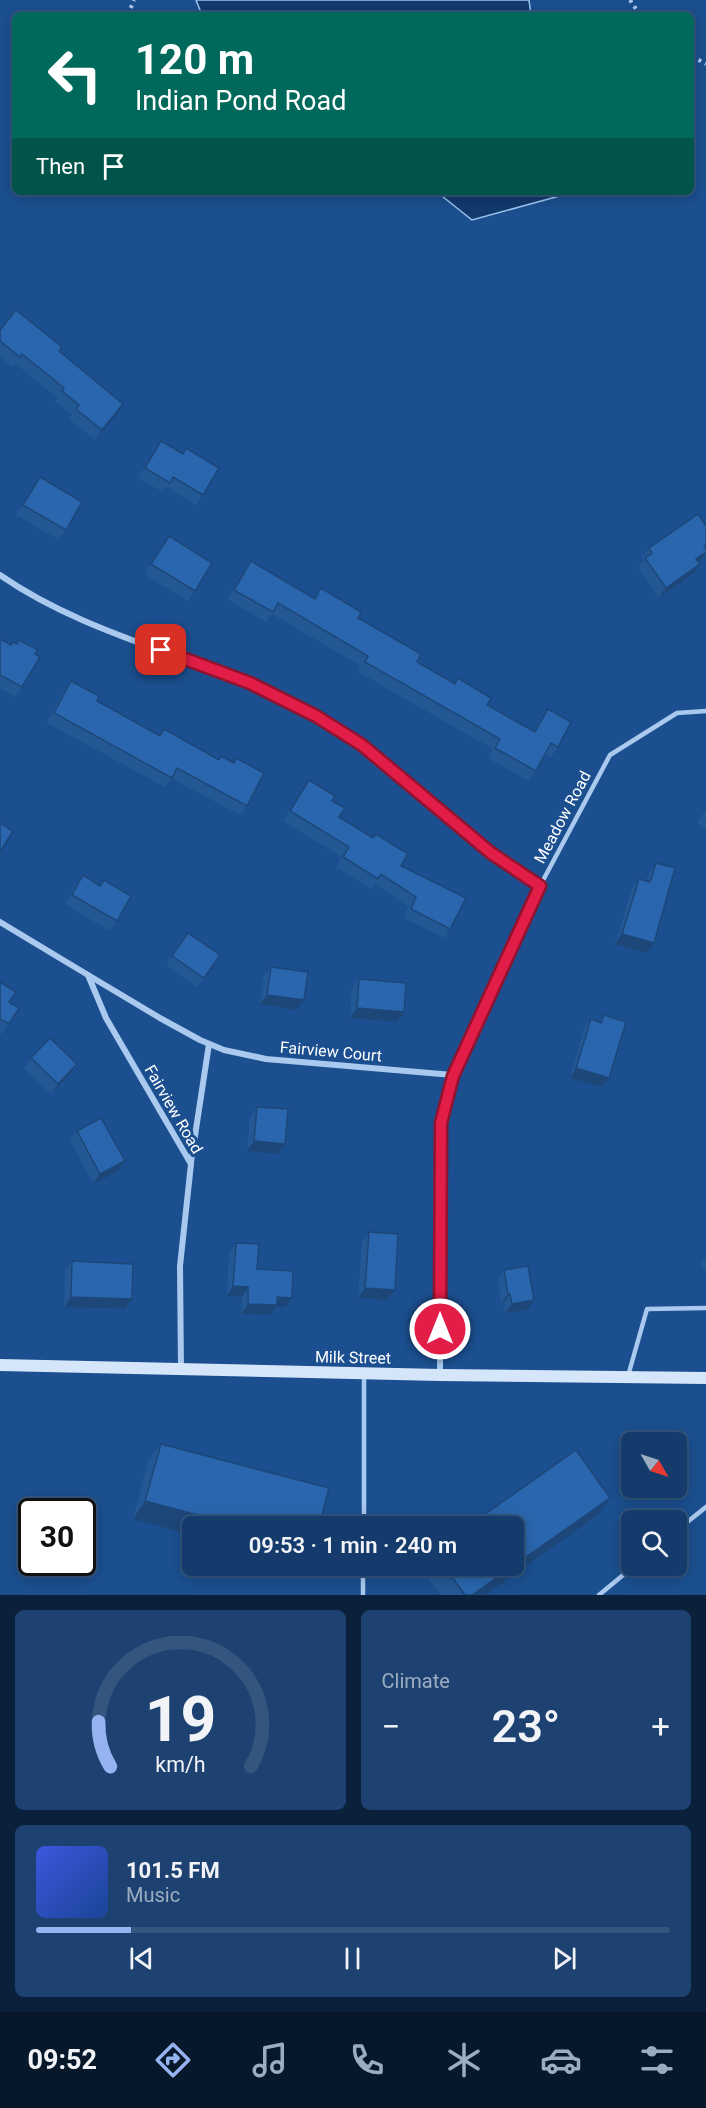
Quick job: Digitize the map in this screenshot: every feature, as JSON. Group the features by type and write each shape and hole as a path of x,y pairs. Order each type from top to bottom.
{"main road":[{"name":"Milk Street","path":"0,1365 440,1375 706,1378"}],"street":[{"path":"0,575 27,594 73,616 250,683 316,716 362,745 491,853 540,886"},
{"path":"0,922 88,975"},
{"name":"Fairview Court","path":"88,975 160,1018 224,1050 266,1059 453,1076"},
{"name":"Fairview Road","path":"88,975 106,1018 191,1164 180,1266 181,1369"},
{"path":"191,1164 209,1044"},
{"name":"Meadow Road","path":"440,1375 441,1123 453,1076"}],"lane":[{"name":"Meadow Road","path":"453,1076 540,886 610,755 677,713 706,711"},
{"path":"628,1377 647,1309 706,1308"},
{"path":"364,1373 364,1516"},
{"path":"687,1522 706,1507"},
{"path":"363,1576 363,1595"},
{"path":"599,1595 622,1576"}],"water":[{"path":"196,0 529,0 531,12 201,12"},
{"path":"441,195 563,195 472,220"}],"building":[{"path":"16,310 62,347 59,351 123,404 102,430 76,409 79,405 62,391 64,388 22,354 20,357 0,341 0,330"},
{"path":"161,441 183,454 186,448 219,468 203,495 173,477 170,483 145,468"},
{"path":"40,477 82,502 66,530 23,505"},
{"path":"698,514 706,526 706,545 704,546 706,552 696,559 700,564 666,588 645,558 652,553 649,548"},
{"path":"169,536 212,563 195,591 151,564"},
{"path":"251,561 315,599 321,588 361,612 358,618 421,654 417,662 455,684 458,678 491,698 487,705 535,732 548,709 571,722 558,747 551,743 536,771 495,748 500,739 365,662 368,656 278,603 273,612 234,590"},
{"path":"0,639 11,645 13,642 17,644 19,640 38,650 35,654 40,657 22,687 0,675"},
{"path":"71,681 99,696 97,701 160,736 164,729 219,760 221,756 234,763 236,758 264,773 247,806 177,768 172,778 54,713"},
{"path":"309,780 335,796 332,801 345,808 339,817 373,838 376,834 408,854 401,866 466,898 450,929 411,909 416,897 381,874 378,879 343,857 349,847 290,811"},
{"path":"0,823 13,831 0,852"},
{"path":"656,863 675,868 654,943 622,934 639,879 650,882"},
{"path":"83,875 100,886 104,880 131,896 117,921 72,895"},
{"path":"188,933 220,955 204,978 172,956"},
{"path":"271,967 308,972 304,1000 267,995"},
{"path":"359,979 406,983 404,1012 357,1008"},
{"path":"0,982 16,992 9,1002 19,1008 9,1024 0,1019"},
{"path":"604,1015 626,1022 609,1078 576,1068 591,1019 601,1023"},
{"path":"50,1038 77,1064 58,1084 31,1058"},
{"path":"257,1107 288,1109 285,1144 254,1141"},
{"path":"101,1118 125,1161 100,1174 77,1131"},
{"path":"369,1232 398,1234 395,1290 365,1288"},
{"path":"236,1243 259,1244 257,1269 293,1271 292,1298 277,1297 277,1305 248,1304 248,1287 233,1286"},
{"path":"72,1261 133,1264 132,1299 71,1297"},
{"path":"528,1266 534,1300 512,1304 504,1270"},
{"path":"161,1444 329,1488 322,1516 202,1516 145,1501"},
{"path":"576,1450 610,1498 524,1558 524,1516 483,1516"},
{"path":"451,1576 499,1576 472,1595 465,1595"}],"route":[{"path":"161,650 250,683 316,716 362,745 491,853 540,886 453,1076 441,1123 440,1329"}]}
